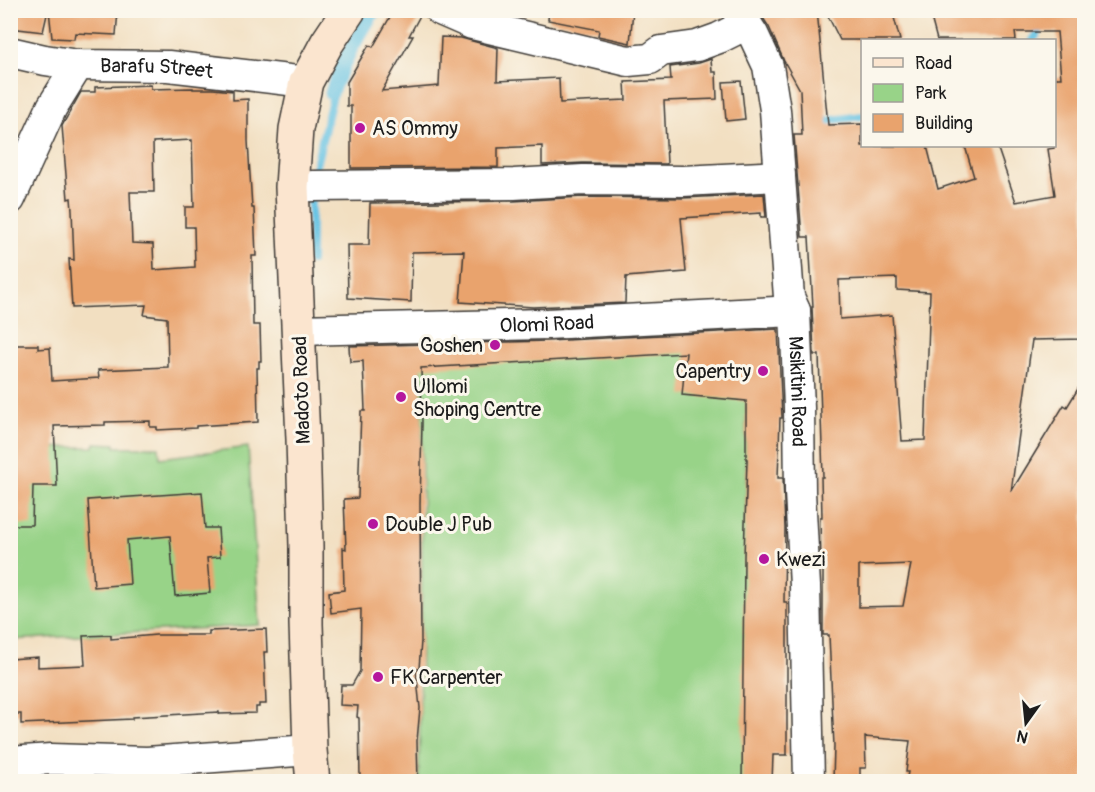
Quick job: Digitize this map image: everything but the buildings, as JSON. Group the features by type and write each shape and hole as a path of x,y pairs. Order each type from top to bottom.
{"main road":[{"name":"Madoto Road","path":"312,766 306,624 306,534 292,187 296,129 306,82 327,43 349,10"}],"street":[{"path":"440,10 472,24 628,61 650,59 661,51 697,46 719,38 742,17"},
{"name":"Msikitini Road","path":"742,17 768,66 775,110 789,297 795,311 805,586 809,782"},
{"name":"Barafu Street","path":"10,52 78,65 168,66 306,82"},
{"path":"10,199 52,107 78,65"},
{"path":"292,187 514,184 583,180 683,181 780,176"},
{"name":"Olomi Road","path":"298,330 547,324 795,311"},
{"path":"10,762 51,759 312,766"}],"green space":[{"path":"746,349 743,781 419,782 421,365"},
{"path":"95,443 115,444 115,447 159,447 160,458 248,447 260,625 11,640 10,465 12,448 94,447"}],"waterway":[{"path":"328,95 335,73 346,51 371,10"},
{"path":"315,181 315,169 333,95 353,52 378,10"},
{"path":"1034,39 1044,26"},
{"path":"818,122 861,116"},
{"path":"311,193 311,261"}],"place":[{"name":"AS Ommy","path":"360,128"},
{"name":"Goshen","path":"495,345"},
{"name":"Capentry","path":"763,371"},
{"name":"Ullomi Shoping Centre","path":"401,397"},
{"name":"Double J Pub","path":"373,524"},
{"name":"Kwezi","path":"764,559"},
{"name":"FK Carpenter","path":"378,677"}]}
